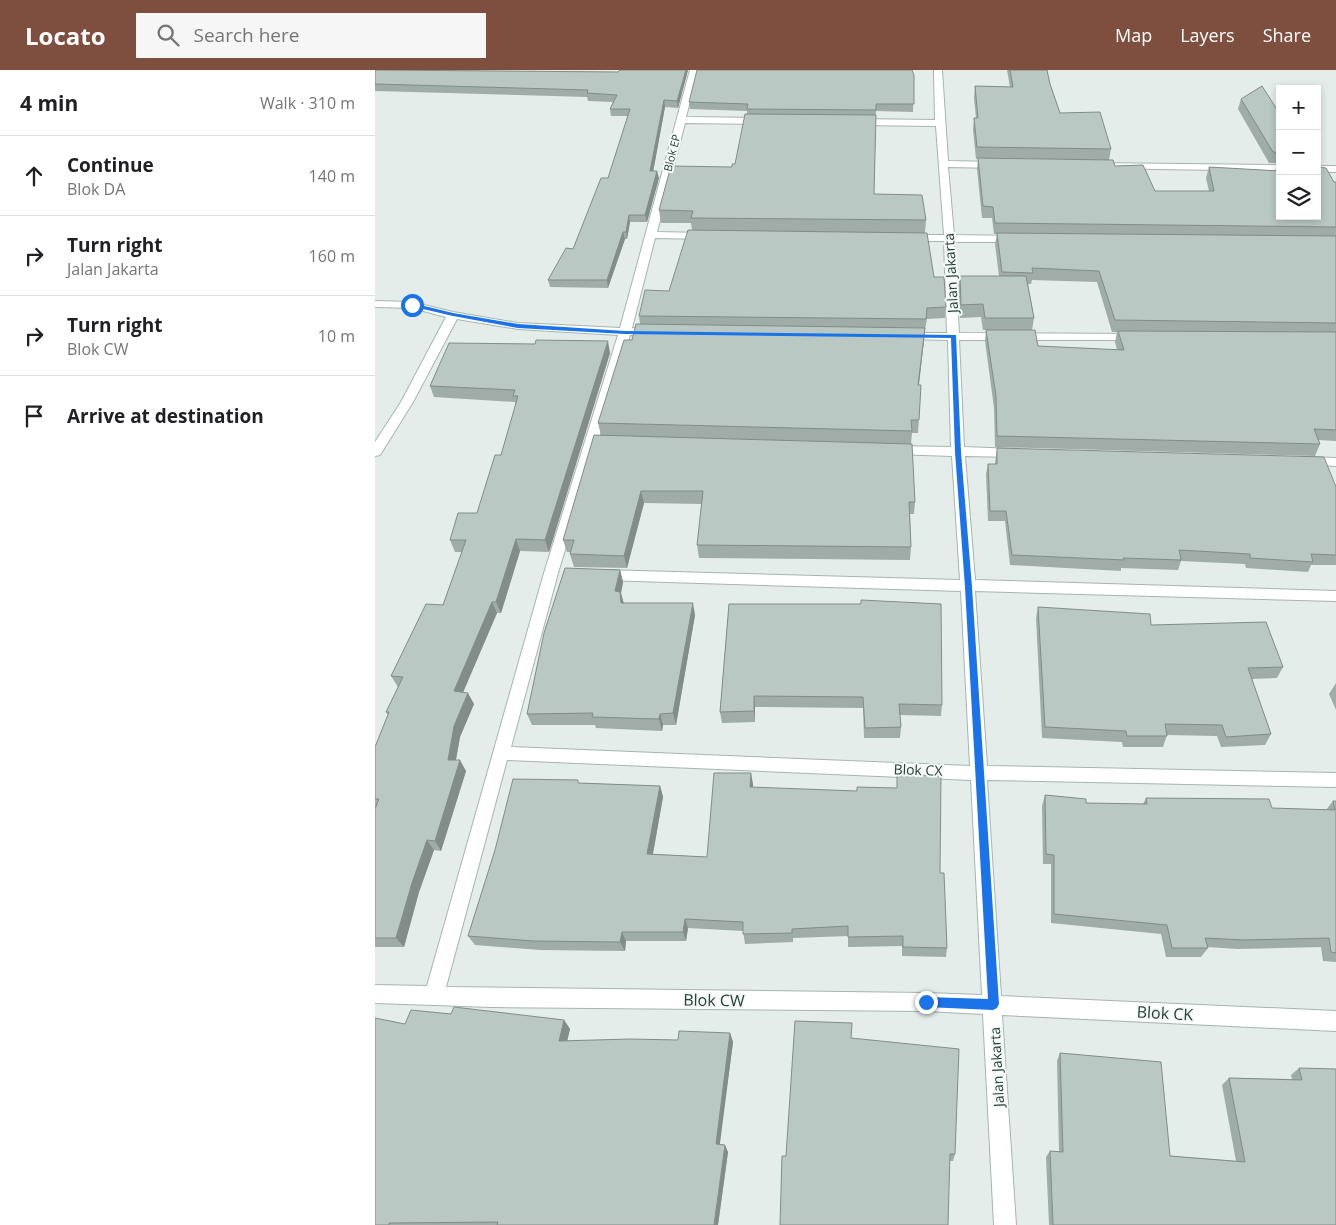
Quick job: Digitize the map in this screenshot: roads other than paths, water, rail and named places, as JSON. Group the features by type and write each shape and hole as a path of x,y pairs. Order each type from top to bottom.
{"street":[{"name":"Blok EP","path":"434,996 501,753 597,442 652,235 693,70"},
{"name":"Jalan Jakarta","path":"938,70 939,123 949,238 958,452 969,587 1005,1225"},
{"path":"680,120 770,121"},
{"path":"850,122 939,123"},
{"path":"943,164 1003,165"},
{"path":"1082,166 1276,168"},
{"path":"1323,171 1336,169"},
{"path":"652,235 711,236"},
{"path":"899,238 1028,239"},
{"path":"375,304 412,305 453,315 518,326 665,333"},
{"path":"375,452 407,402 453,315"},
{"path":"894,336 1150,338"},
{"path":"879,450 1028,454"},
{"path":"1296,461 1336,462"},
{"path":"591,574 969,587 1336,596"},
{"name":"Blok CX","path":"501,753 979,773 1336,780"},
{"name":"Blok CW","path":"375,994 993,1004"},
{"name":"Blok CK","path":"993,1004 1336,1021"}]}
